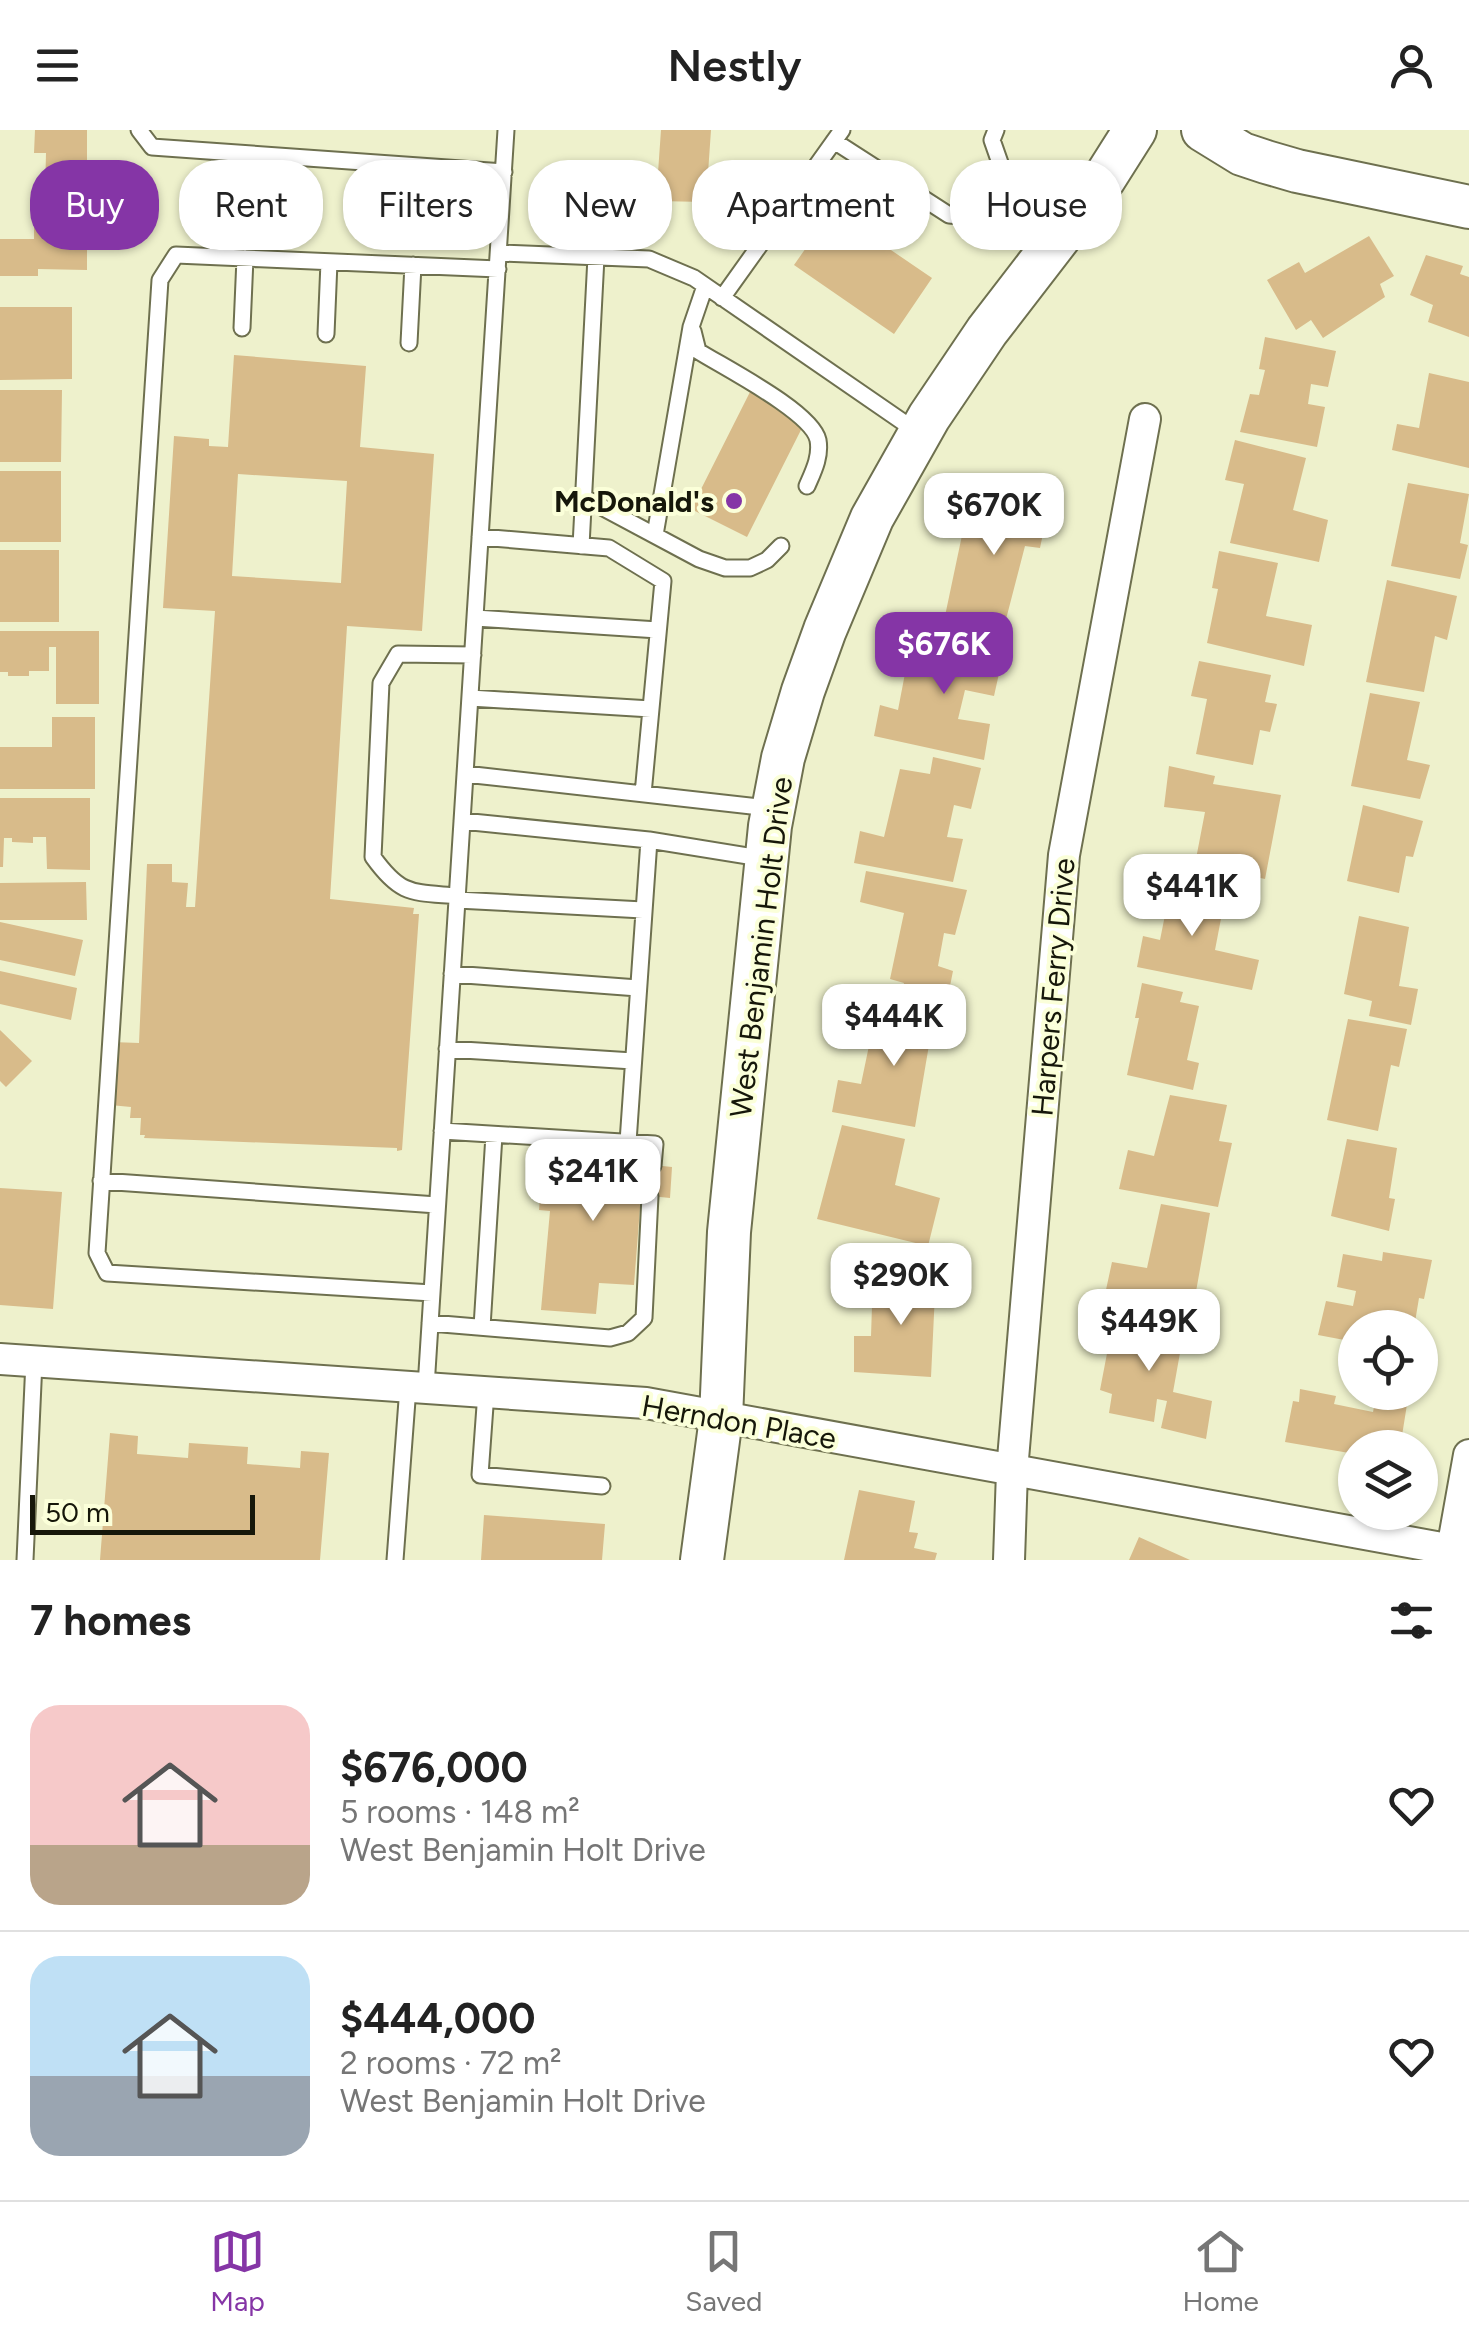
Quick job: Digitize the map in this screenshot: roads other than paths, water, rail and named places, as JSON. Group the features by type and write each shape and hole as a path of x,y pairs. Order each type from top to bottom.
{"main road":[{"name":"West Benjamin Holt Drive","path":"702,1560 721,1418 729,1232 766,859 783,758 803,691 872,518 919,434 987,331 1104,179 1135,130"},
{"path":"1203,130 1242,154 1266,162 1469,206"}],"street":[{"name":"Harpers Ferry Drive","path":"1009,1560 1012,1471 1064,855 1145,419"},
{"name":"Herndon Place","path":"0,1359 646,1403 1461,1551"},
{"path":"1461,1551 1469,1455"}],"lane":[{"path":"140,130 152,147 343,161"},
{"path":"505,160 506,130"},
{"path":"722,298 838,136 948,215 972,217 1006,180 992,140 996,130"},
{"path":"395,1560 417,1387 430,1323 499,250"},
{"path":"432,1293 108,1273 97,1252 160,280 176,255 413,265 596,257 650,259 694,278 919,434"},
{"path":"580,546 596,257"},
{"path":"242,328 245,258"},
{"path":"326,334 329,262"},
{"path":"409,342 413,265"},
{"path":"654,535 691,327 705,286"},
{"path":"691,327 698,350 809,422 818,440 818,460 807,486"},
{"path":"583,497 699,559 725,568 750,568 767,560 780,546"},
{"path":"480,537 609,548 663,581 642,794"},
{"path":"475,618 658,630"},
{"path":"473,655 398,654 381,683 373,857 388,878 411,892 644,910"},
{"path":"470,698 650,709"},
{"path":"465,774 773,809"},
{"path":"462,821 650,840 766,859"},
{"path":"628,1142 650,840"},
{"path":"452,974 638,988"},
{"path":"447,1050 633,1061"},
{"path":"442,1132 654,1144 653,1166"},
{"path":"482,1328 494,1135"},
{"path":"102,1181 437,1205"},
{"path":"430,1323 610,1338 628,1333 644,1318 650,1196"},
{"path":"25,1560 34,1361"},
{"path":"486,1392 480,1475 602,1486"}],"place":[{"name":"McDonald's","path":"734,501"}]}
